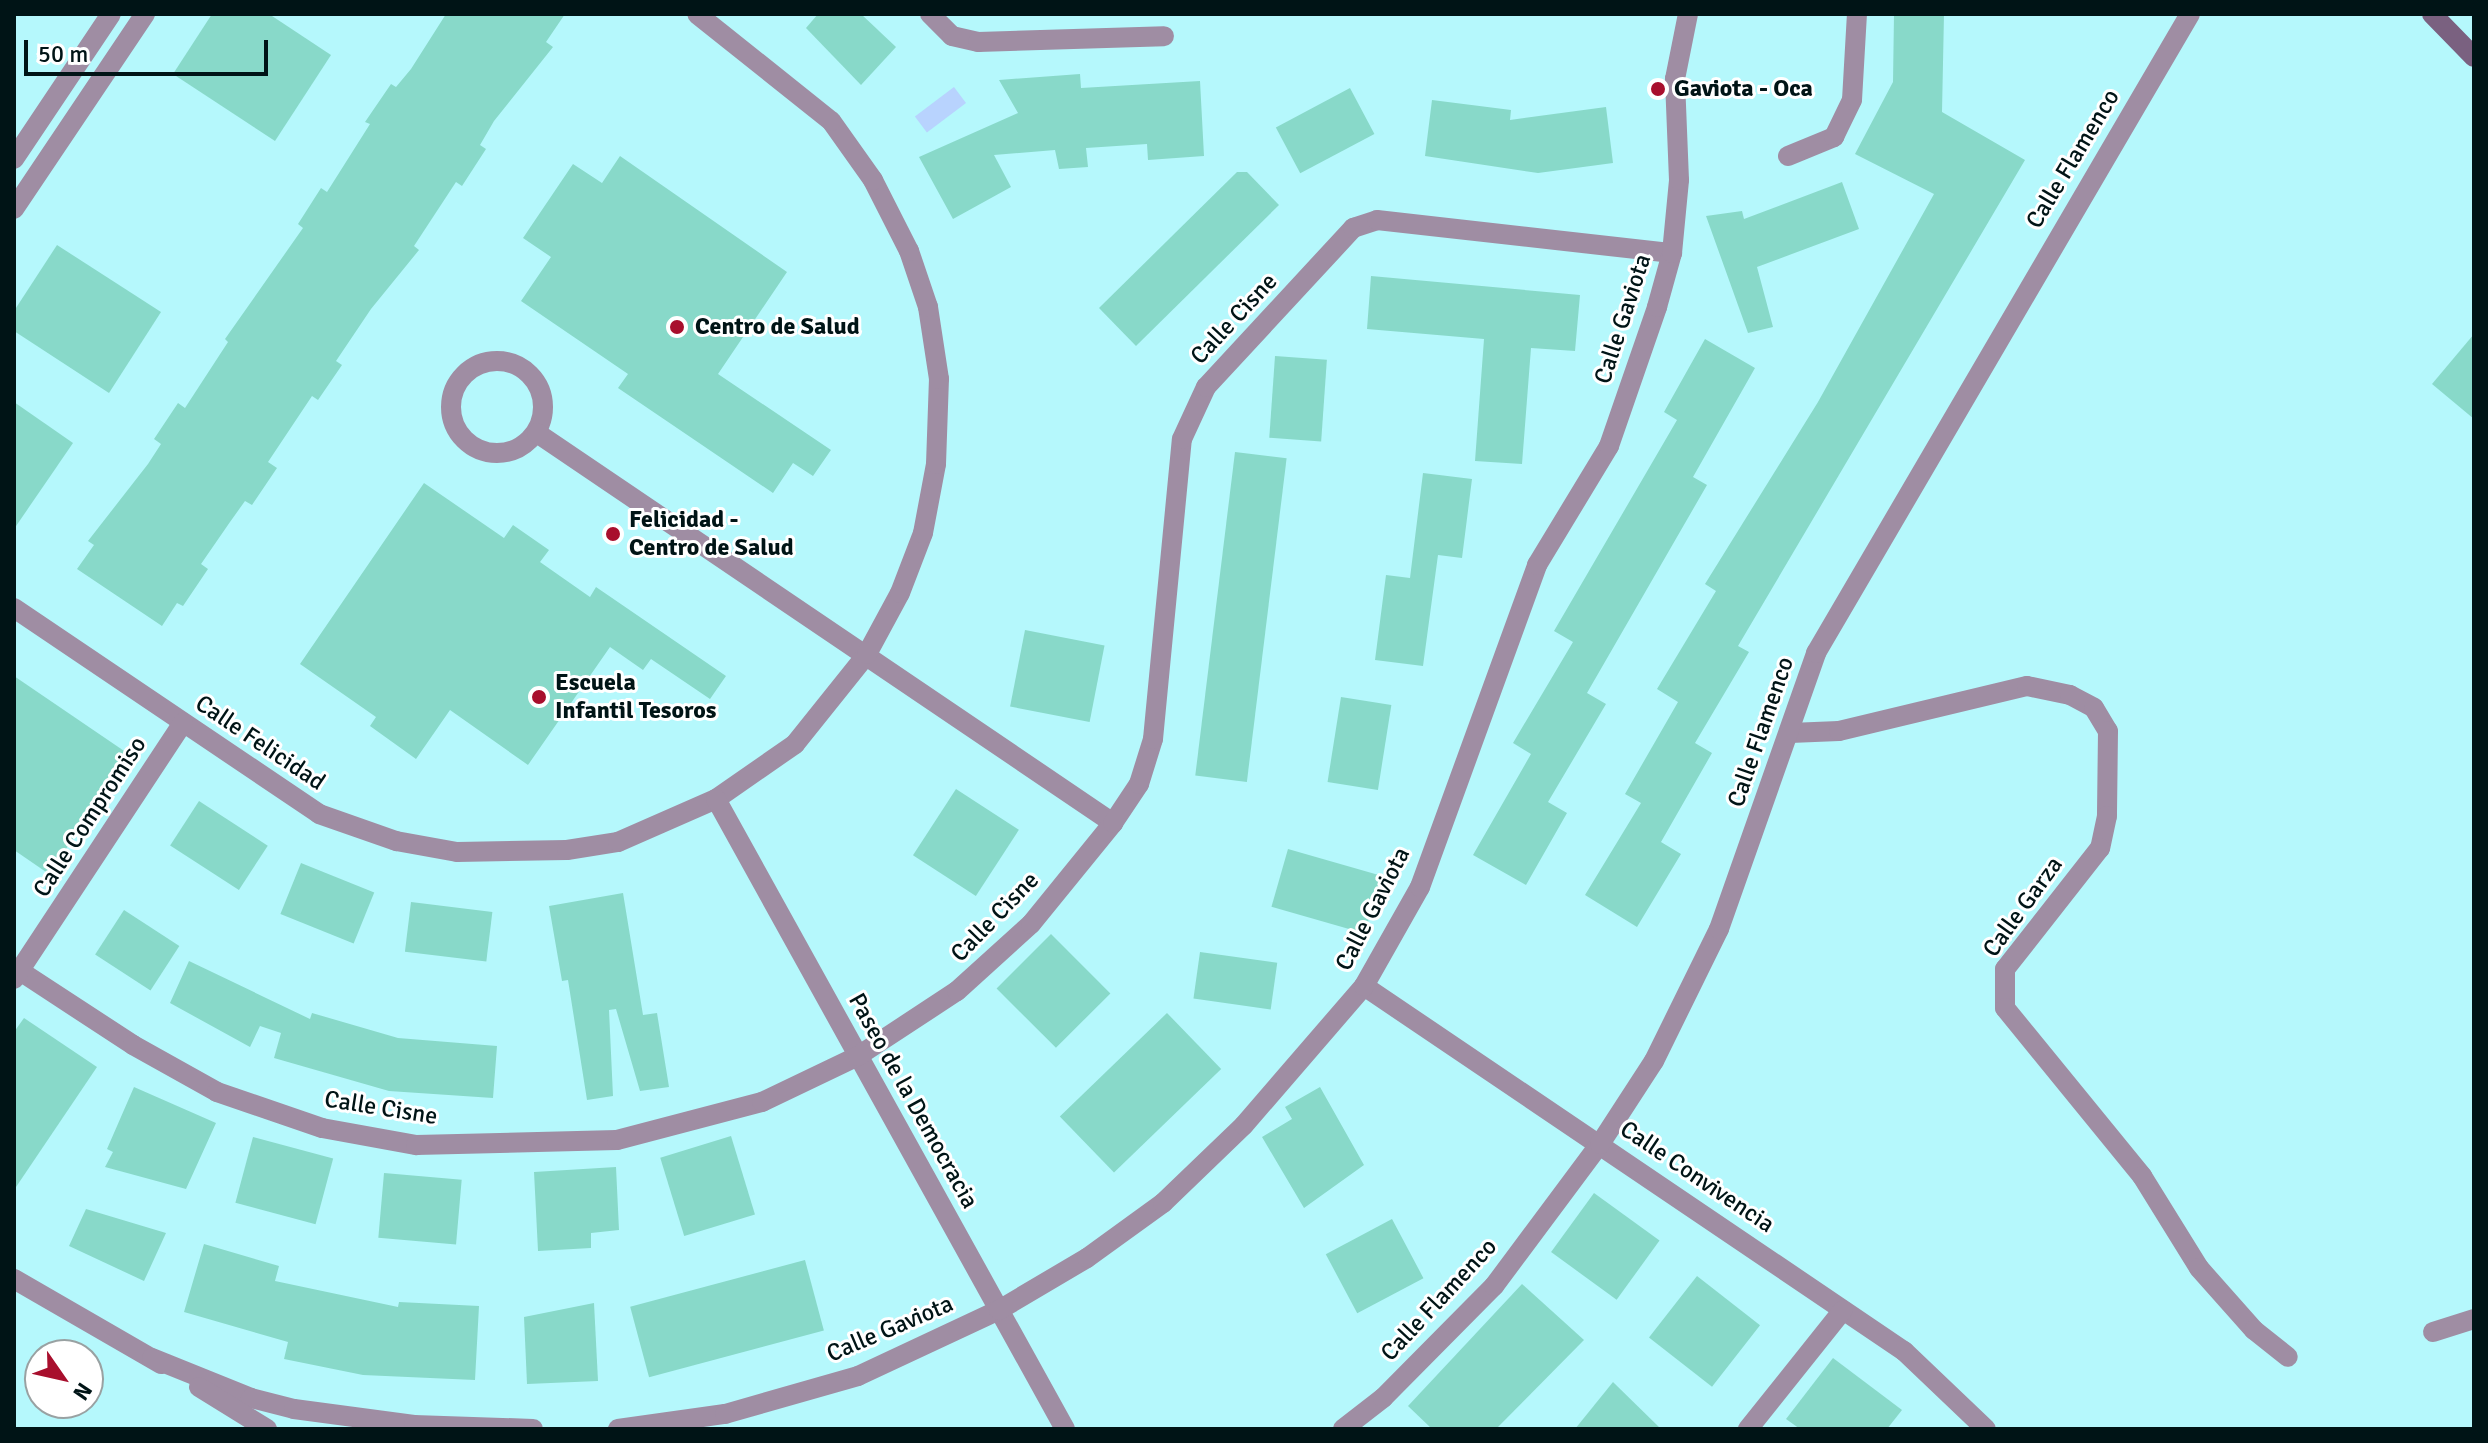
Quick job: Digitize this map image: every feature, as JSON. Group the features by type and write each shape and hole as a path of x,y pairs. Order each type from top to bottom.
{"street":[{"path":"14,159 111,14"},
{"path":"14,209 145,14"},
{"name":"Calle Felicidad","path":"14,608 319,814 396,841 457,852 539,852 618,842 716,799 795,744 867,654 900,593 923,533 936,464 939,379 928,307 909,251 873,180 831,121 697,14"},
{"path":"930,14 952,36 978,42 1164,36"},
{"name":"Calle Gaviota","path":"618,1429 725,1414 858,1376 999,1310 1087,1258 1163,1203 1244,1125 1364,986 1420,887 1537,565 1609,446 1672,253 1679,180 1675,79 1688,14"},
{"path":"1788,156 1834,137 1852,100 1857,14"},
{"name":"Calle Flamenco","path":"1343,1429 1383,1398 1494,1286 1600,1144 1697,984 1790,733 1816,653 2190,14"},
{"path":"2432,14 2474,57"},
{"name":"Calle Cisne","path":"17,975 217,1092 322,1128 416,1145 617,1140 762,1102 858,1056 957,991 1021,934 1113,823 1139,784 1153,739 1182,439 1206,387 1353,228 1377,220 1672,253"},
{"path":"499,359 524,368 539,384 544,410 537,433 519,449 495,454 473,448 455,429 450,403 458,380 476,364 499,359"},
{"path":"537,433 1113,823"},
{"name":"Calle Garza","path":"1790,733 1839,731 2027,686 2070,695 2094,708 2108,731 2107,816 2100,848 2005,969 2005,1008 2142,1176 2199,1268 2254,1330 2288,1357"},
{"name":"Calle Compromiso","path":"17,975 183,723"},
{"name":"Paseo de la Democracia","path":"716,799 1065,1429"},
{"name":"Calle Convivencia","path":"1364,986 1904,1351 1986,1429"},
{"path":"14,1279 152,1358 267,1429"},
{"path":"1748,1429 1843,1310"},
{"path":"2433,1332 2474,1319"},
{"path":"152,1358 294,1409 414,1425 533,1429"}],"water":[{"path":"954,87 966,103 927,132 915,116"}],"building":[{"path":"212,14 269,14 331,55 275,141 173,74"},
{"path":"446,14 565,14 546,42 553,47 494,121 480,145 486,149 462,186 456,182 414,246 419,250 371,309 336,361 342,365 318,400 312,396 268,462 277,468 252,505 245,501 201,564 208,569 183,606 177,603 162,626 77,569 94,545 88,541 148,464 161,444 154,439 178,403 185,408 228,342 225,339 303,228 298,224 321,188 327,192 370,124 365,122 391,84 396,87 411,69"},
{"path":"818,14 861,14 896,47 861,85 806,28"},
{"path":"1894,14 1944,14 1942,112 2025,160 1738,646 1749,652 1695,743 1712,753 1661,842 1681,854 1637,927 1585,895 1641,803 1625,794 1678,702 1657,689 1716,591 1705,584 1818,402 1934,194 1855,154 1893,82"},
{"path":"1080,74 1081,88 1200,81 1204,156 1148,160 1147,144 1086,148 1088,167 1059,169 1055,150 994,155 1011,187 953,219 919,157 1018,113 999,80"},
{"path":"1350,88 1374,134 1300,173 1276,127"},
{"path":"1432,100 1511,110 1510,120 1606,107 1613,163 1538,173 1425,156"},
{"name":"Centro de Salud","path":"620,156 787,272 718,374 831,450 813,476 793,463 773,493 618,388 628,374 521,301 551,257 523,238 573,164 602,183"},
{"path":"1237,172 1247,172 1279,205 1136,346 1099,308"},
{"path":"1842,182 1859,229 1757,267 1773,327 1748,333 1706,216 1742,211 1744,219"},
{"path":"57,245 161,312 109,393 14,331 14,311"},
{"path":"1371,276 1580,295 1575,351 1531,348 1522,464 1475,461 1484,339 1367,329"},
{"path":"2474,334 2474,419 2432,384"},
{"path":"1705,339 1755,368 1693,477 1707,485 1587,693 1606,704 1548,802 1567,813 1526,885 1473,855 1531,754 1513,743 1573,642 1554,631 1677,420 1664,412"},
{"path":"1275,356 1327,360 1321,441 1269,438"},
{"path":"14,402 73,443 14,529"},
{"path":"1235,452 1287,458 1247,782 1195,776"},
{"path":"1423,473 1472,479 1462,558 1438,555 1423,666 1375,660 1386,575 1410,578"},
{"path":"424,483 504,538 513,525 549,550 540,562 590,597 596,587 726,676 710,699 651,659 643,670 610,647 528,765 450,710 416,759 370,726 376,717 300,664"},
{"path":"1025,630 1105,645 1090,722 1010,707"},
{"path":"14,676 130,755 49,874 14,850"},
{"path":"1341,697 1391,705 1378,790 1328,782"},
{"path":"956,789 1019,830 976,896 913,855"},
{"path":"199,801 268,846 239,890 170,845"},
{"path":"1288,849 1381,876 1365,933 1271,907"},
{"path":"301,863 374,893 354,944 280,914"},
{"path":"623,893 643,1015 657,1013 669,1087 640,1091 616,1009 609,1010 613,1096 587,1100 568,980 562,981 549,906"},
{"path":"411,902 492,912 486,962 405,952"},
{"path":"124,910 179,946 150,990 95,954"},
{"path":"1051,934 1110,993 1056,1048 997,988"},
{"path":"1200,952 1277,963 1271,1009 1193,999"},
{"path":"189,961 310,1019 312,1013 398,1038 497,1046 493,1098 389,1091 274,1058 281,1033 260,1026 250,1047 170,1003"},
{"path":"1167,1013 1221,1069 1114,1173 1060,1117"},
{"path":"24,1018 97,1067 14,1190 14,1032"},
{"path":"134,1087 216,1123 186,1189 105,1167 113,1152 107,1149"},
{"path":"1320,1087 1364,1165 1304,1208 1262,1137 1292,1119 1285,1107"},
{"path":"731,1136 755,1214 684,1236 660,1158"},
{"path":"253,1137 333,1158 316,1224 235,1203"},
{"path":"616,1167 619,1230 591,1233 591,1248 538,1251 534,1172"},
{"path":"384,1173 462,1180 456,1245 378,1238"},
{"path":"1594,1193 1660,1241 1617,1300 1551,1252"},
{"path":"86,1209 166,1233 144,1281 69,1246"},
{"path":"1392,1219 1423,1278 1357,1313 1326,1254"},
{"path":"204,1244 279,1266 275,1281 398,1307 399,1302 479,1306 475,1380 363,1375 284,1359 288,1342 184,1312"},
{"path":"805,1260 824,1331 649,1377 630,1307"},
{"path":"1697,1276 1760,1325 1712,1387 1649,1337"},
{"path":"1522,1284 1584,1340 1496,1429 1432,1429 1408,1406"},
{"path":"594,1303 598,1381 527,1384 524,1317"},
{"path":"1833,1358 1902,1410 1887,1429 1800,1429 1786,1419"},
{"path":"1613,1382 1661,1429 1575,1429"}],"place":[{"name":"Gaviota - Oca","path":"1658,89"},
{"name":"Centro de Salud","path":"677,327"},
{"name":"Felicidad - Centro de Salud","path":"613,534"},
{"name":"Escuela Infantil Tesoros","path":"539,697"}]}
